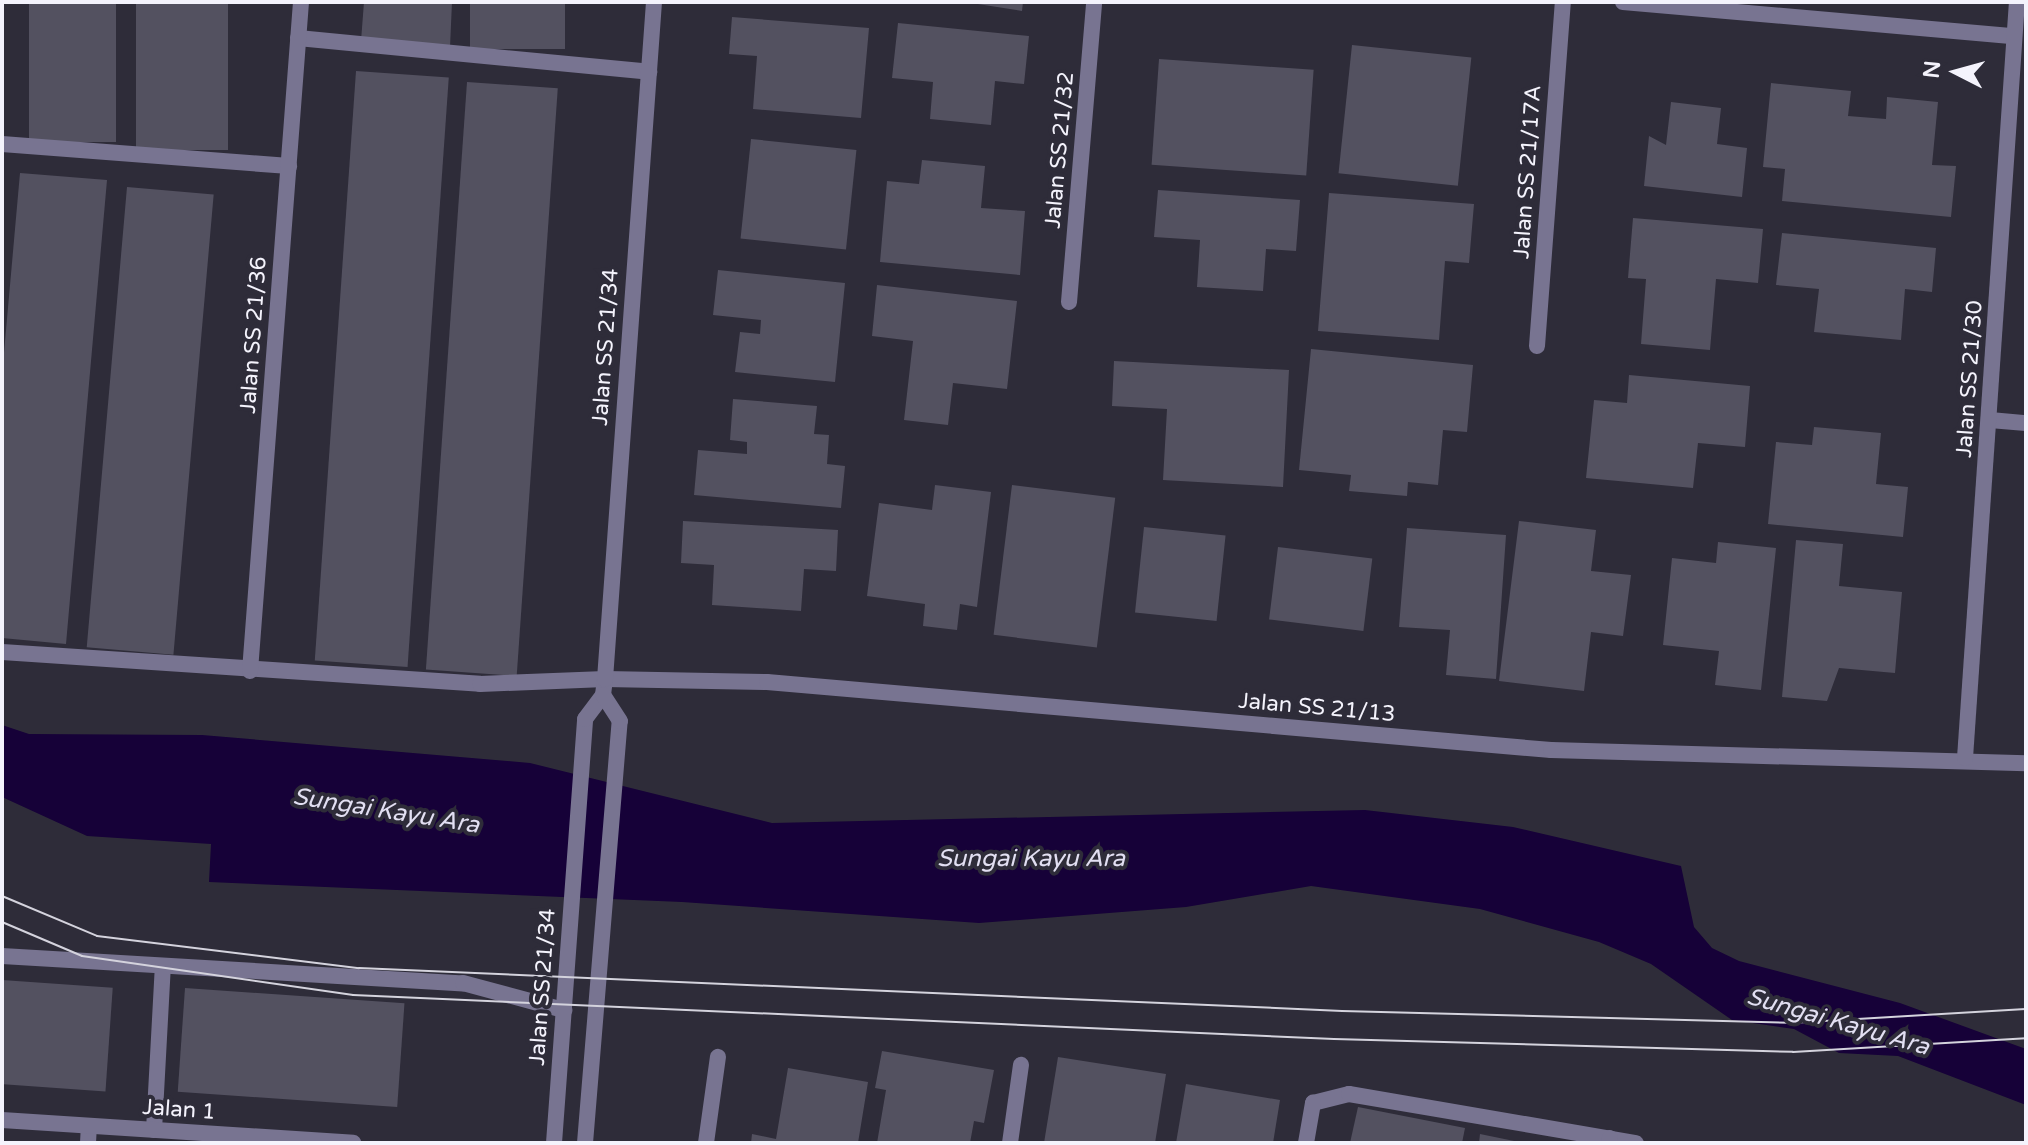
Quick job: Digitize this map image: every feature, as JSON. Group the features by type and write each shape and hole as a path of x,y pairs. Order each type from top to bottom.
{"street":[{"name":"Jalan SS 21/36","path":"250,671 301,2"},
{"name":"Jalan SS 21/34","path":"554,1143 585,719 604,687 654,2"},
{"name":"Jalan SS 21/32","path":"1069,302 1094,2"},
{"name":"Jalan SS 21/17A","path":"1537,346 1563,2"},
{"path":"1623,2 2014,36"},
{"name":"Jalan SS 21/30","path":"1965,758 2017,2"},
{"path":"298,38 649,72"},
{"path":"2,144 289,166"},
{"path":"1990,420 2026,423"},
{"name":"Jalan SS 21/13","path":"2,652 480,684 604,687 767,682 1551,750 1965,758 2026,763"},
{"path":"585,1143 620,721 604,687"},
{"path":"2,956 463,983 564,1010"},
{"path":"154,1130 163,966"},
{"path":"706,1143 718,1057"},
{"path":"1010,1143 1021,1065"},
{"path":"1306,1143 1313,1103 1349,1094 1636,1143"},
{"name":"Jalan 1","path":"2,1120 89,1134 154,1130 353,1143"}],"water":[{"name":"Sungai Kayu Ara","path":"2,725 29,734 202,735 530,763 772,823 1365,810 1513,827 1681,866 1694,927 1712,948 1739,961 1900,1003 2026,1049 2026,1105 1898,1056 1839,1053 1794,1029 1732,1020 1651,964 1599,942 1480,909 1311,886 1186,907 979,923 682,902 209,882 211,844 87,836 2,797"}],"building":[{"path":"29,2 116,2 116,142 29,142"},
{"path":"136,2 228,2 228,150 136,150"},
{"path":"364,2 452,2 450,47 361,41"},
{"path":"470,2 565,2 565,49 470,49"},
{"path":"965,2 1023,2 1022,11"},
{"path":"732,17 869,28 861,118 753,109 757,56 729,54"},
{"path":"898,23 1029,36 1024,84 995,81 991,125 930,119 933,82 892,78"},
{"path":"1352,45 1471,58 1458,186 1339,173"},
{"path":"1159,59 1314,70 1306,176 1152,165"},
{"path":"356,71 449,77 408,667 315,661"},
{"path":"467,82 558,88 517,676 426,670"},
{"path":"1771,83 1851,91 1848,116 1886,119 1887,97 1938,102 1932,165 1956,166 1951,217 1782,201 1785,169 1763,167"},
{"path":"1671,102 1721,108 1717,144 1747,148 1742,197 1644,186 1649,136 1666,145"},
{"path":"751,139 856,150 846,250 741,238"},
{"path":"922,160 985,166 981,208 1025,211 1020,275 880,262 887,181 919,184"},
{"path":"20,173 107,180 66,644 2,638 2,375"},
{"path":"127,187 214,195 173,655 87,647"},
{"path":"1158,190 1300,200 1296,251 1266,249 1263,291 1197,287 1200,240 1154,237"},
{"path":"1329,193 1474,204 1469,263 1445,261 1439,340 1318,331"},
{"path":"1633,218 1763,229 1758,283 1716,279 1710,350 1641,344 1646,279 1628,278"},
{"path":"1782,233 1936,248 1932,292 1905,289 1901,340 1814,332 1819,289 1776,285"},
{"path":"718,270 845,283 835,382 735,372 740,332 760,334 761,320 713,315"},
{"path":"877,285 1017,301 1007,389 953,383 948,425 904,420 913,341 872,336"},
{"path":"1311,349 1473,365 1467,432 1443,430 1438,485 1408,482 1407,496 1349,491 1351,475 1299,470"},
{"path":"1114,361 1289,370 1283,487 1163,480 1167,409 1112,406"},
{"path":"1629,375 1750,386 1745,447 1698,443 1693,488 1586,478 1594,400 1627,403"},
{"path":"733,399 817,406 814,434 829,435 827,464 845,466 841,508 694,495 698,450 747,454 747,442 730,440"},
{"path":"1814,427 1881,433 1876,484 1908,487 1903,537 1768,524 1776,442 1812,445"},
{"path":"935,485 991,492 977,607 960,604 957,630 923,626 925,604 867,596 879,503 932,510"},
{"path":"1012,485 1115,498 1097,648 994,635"},
{"path":"683,521 838,530 836,571 804,569 801,611 712,605 714,565 681,563"},
{"path":"1519,521 1596,530 1591,571 1631,575 1623,636 1591,632 1584,691 1499,681"},
{"path":"1144,527 1226,536 1217,621 1135,613"},
{"path":"1407,528 1506,535 1496,679 1446,675 1450,630 1399,627"},
{"path":"1796,540 1843,544 1839,586 1902,592 1895,673 1839,668 1827,701 1782,697"},
{"path":"1718,542 1776,548 1761,690 1715,685 1719,651 1663,645 1672,558 1716,563"},
{"path":"1278,547 1372,559 1363,631 1269,619"},
{"path":"2,980 113,988 105,1091 2,1084"},
{"path":"185,988 404,1003 397,1107 178,1092"},
{"path":"882,1051 994,1070 984,1123 974,1121 970,1143 877,1143 886,1090 875,1088"},
{"path":"1058,1057 1166,1074 1155,1143 1044,1143"},
{"path":"788,1068 868,1082 858,1143 751,1143 752,1134 776,1139"},
{"path":"1186,1084 1280,1100 1273,1143 1176,1143"},
{"path":"1358,1107 1465,1128 1462,1143 1350,1143"},
{"path":"1480,1134 1519,1142 1519,1143 1479,1143"}],"tram line":[{"path":"2,896 97,936 359,968 1342,1011 1790,1023 2026,1009"},
{"path":"2,922 82,956 353,995 1334,1039 1793,1052 2026,1038"}]}
